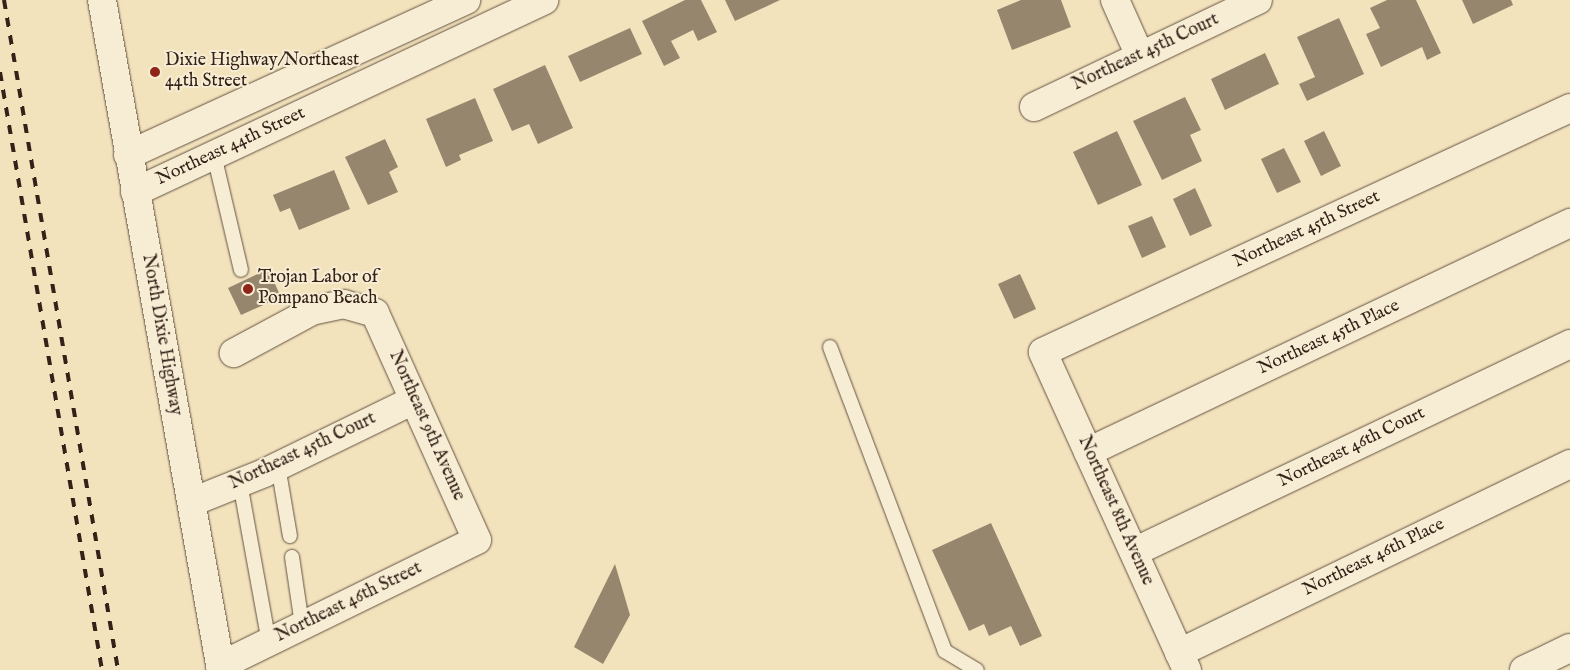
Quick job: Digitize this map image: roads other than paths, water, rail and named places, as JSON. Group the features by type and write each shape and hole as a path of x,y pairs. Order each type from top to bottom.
{"street":[{"name":"North Dixie Highway","path":"102,0 220,668"},
{"name":"Northeast 44th Street","path":"128,155 466,0"},
{"name":"Northeast 44th Street","path":"135,192 544,0"},
{"path":"1115,0 1140,56"},
{"name":"Northeast 45th Court","path":"1034,107 1258,0"},
{"name":"Northeast 45th Street","path":"1044,352 1570,108"},
{"name":"Northeast 45th Place","path":"1088,452 1570,223"},
{"name":"Northeast 9th Avenue","path":"234,353 312,311 344,304 375,313 477,540"},
{"name":"Northeast 46th Court","path":"1134,552 1570,344"},
{"name":"Northeast 8th Avenue","path":"1044,352 1183,661"},
{"name":"Northeast 45th Court","path":"192,502 278,466 414,400"},
{"name":"Northeast 46th Place","path":"1183,661 1570,464"},
{"name":"Northeast 46th Street","path":"220,668 302,625 477,540"},
{"path":"1524,670 1570,648"}],"lane":[{"path":"214,155 241,270"},
{"path":"830,347 945,651 977,670"},
{"path":"278,466 290,536"},
{"path":"240,483 269,642"},
{"path":"292,557 302,625"}],"railway":[{"path":"4,0 118,670"},
{"path":"0,72 102,670"}],"place":[{"name":"Dixie Highway/Northeast 44th Street","path":"155,72"},
{"name":"Trojan Labor of Pompano Beach","path":"248,289"}]}
